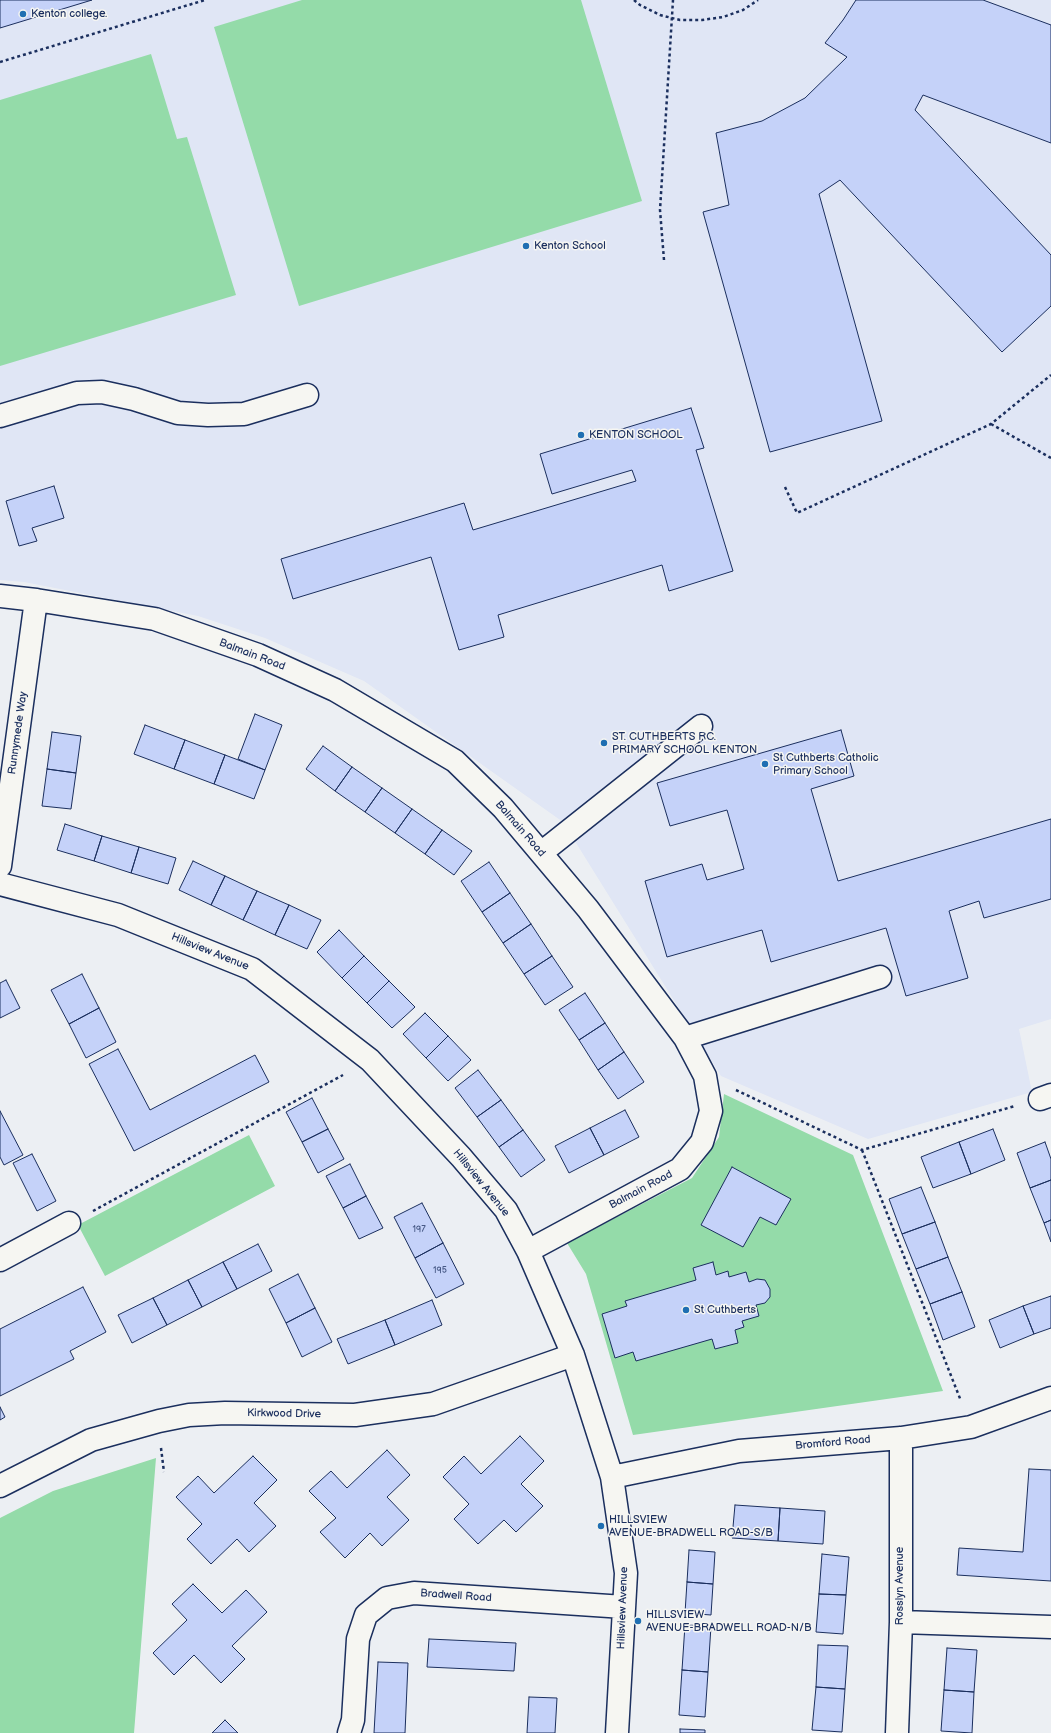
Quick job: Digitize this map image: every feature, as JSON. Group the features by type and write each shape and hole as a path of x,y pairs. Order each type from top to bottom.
{"street":[{"path":"0,416 77,393 102,392 134,399 178,413 208,415 244,414 307,395"},
{"name":"Balmain Road","path":"0,596 36,600 155,619 258,655 335,690 455,761 503,808 588,910 685,1038 705,1076 711,1111 702,1142 680,1170 528,1251"},
{"name":"Runnymede Way","path":"0,866 36,600"},
{"path":"542,854 701,726"},
{"name":"Hillsview Avenue","path":"0,884 118,915 252,968 370,1060 461,1157 506,1210 528,1251 573,1355 612,1477 626,1573 617,1733"},
{"path":"685,1038 880,977"},
{"path":"0,1260 69,1223"},
{"name":"Kirkwood Drive","path":"0,1486 91,1440 159,1421 190,1415 225,1413 355,1415 433,1404 573,1355"},
{"name":"Bromford Road","path":"612,1477 739,1451 900,1438 971,1427 1051,1398"},
{"name":"Rosslyn Avenue","path":"897,1733 901,1622 900,1438"},
{"name":"Bradwell Road","path":"349,1733 353,1720 358,1639 366,1615 387,1598 414,1593 624,1607"},
{"path":"901,1622 1051,1627"}],"path":[{"path":"0,62 205,0"},
{"path":"634,0 640,5 660,15 680,20 702,20 723,17 743,10 758,0"},
{"path":"664,260 660,210 673,0"},
{"path":"785,487 797,513 991,424 1051,375"},
{"path":"991,424 1051,458"},
{"path":"69,1223 370,1060"},
{"path":"705,1076 862,1150 1045,1097"},
{"path":"862,1150 971,1427"}],"shaded area":[{"name":"Kenton School","path":"0,0 1051,0 1051,1019 1019,1029 1032,1092 868,1139 721,1076 563,822 364,681 265,638 198,616 24,582 0,580"}],"green space":[{"path":"302,0 581,0 642,201 299,306 214,27"},
{"path":"151,54 177,139 187,137 236,295 0,366 0,100"},
{"path":"724,1094 853,1155 943,1391 633,1435 586,1274 567,1243 692,1178 719,1137"},
{"path":"249,1135 275,1186 105,1276 78,1225"},
{"path":"156,1458 134,1733 0,1733 0,1518 53,1491"}],"building":[{"name":"Kenton college.","path":"0,0 92,0 0,28"},
{"path":"856,0 983,0 1051,25 1051,143 923,95 915,110 1051,255 1051,306 1002,352 840,180 819,194 882,421 770,452 703,212 729,205 716,133 762,121 805,98 847,57 825,43"},
{"path":"691,408 704,448 696,450 733,571 669,591 662,565 498,615 504,637 459,650 431,557 293,599 281,559 464,503 473,530 636,481 632,470 552,494 540,454"},
{"path":"54,486 64,518 32,528 37,541 19,546 6,501"},
{"path":"255,714 282,725 265,770 238,759"},
{"path":"145,725 185,740 174,769 134,754"},
{"path":"841,730 854,776 811,789 838,881 1051,819 1051,899 984,918 979,901 949,911 968,978 906,996 886,928 771,962 762,930 667,957 645,881 702,864 707,880 744,869 727,810 670,826 657,783"},
{"path":"52,732 81,736 76,773 47,769"},
{"path":"185,740 225,755 214,784 174,769"},
{"path":"323,746 352,767 335,791 306,769"},
{"path":"225,755 265,770 254,799 214,784"},
{"path":"352,767 382,788 365,812 335,791"},
{"path":"47,769 76,773 71,809 42,806"},
{"path":"382,788 412,809 395,833 365,812"},
{"path":"412,809 442,830 425,854 395,833"},
{"path":"65,824 102,836 94,861 57,850"},
{"path":"442,830 472,851 454,875 425,854"},
{"path":"102,836 139,847 131,873 94,861"},
{"path":"139,847 176,858 168,884 131,873"},
{"path":"193,861 225,876 211,905 179,890"},
{"path":"489,862 510,893 482,912 461,881"},
{"path":"225,876 257,891 243,920 211,905"},
{"path":"257,891 289,905 275,935 243,920"},
{"path":"510,893 531,924 503,943 482,912"},
{"path":"289,905 321,920 307,949 275,935"},
{"path":"531,924 552,956 524,974 503,943"},
{"path":"339,930 364,956 342,978 317,952"},
{"path":"364,956 389,981 367,1003 342,978"},
{"path":"552,956 573,987 545,1005 524,974"},
{"path":"82,974 99,1008 69,1024 51,990"},
{"path":"6,980 20,1008 0,1018 0,983"},
{"path":"389,981 415,1007 392,1028 367,1003"},
{"path":"585,993 605,1023 579,1040 559,1010"},
{"path":"99,1008 116,1042 86,1058 69,1024"},
{"path":"425,1013 448,1036 426,1058 403,1034"},
{"path":"605,1023 624,1052 598,1070 579,1040"},
{"path":"448,1036 471,1060 448,1081 426,1058"},
{"path":"118,1049 150,1110 255,1055 269,1082 134,1151 89,1064"},
{"path":"624,1052 644,1082 618,1099 598,1070"},
{"path":"478,1070 501,1100 477,1117 455,1088"},
{"path":"312,1098 328,1129 302,1142 286,1112"},
{"path":"501,1100 523,1130 499,1147 477,1117"},
{"path":"625,1110 639,1137 604,1155 590,1128"},
{"path":"0,1111 23,1155 4,1165 0,1157"},
{"path":"590,1128 604,1155 569,1173 555,1146"},
{"path":"328,1129 344,1159 318,1173 302,1142"},
{"path":"993,1129 1005,1160 971,1174 959,1142"},
{"path":"523,1130 545,1160 521,1177 499,1147"},
{"path":"959,1142 971,1174 933,1188 921,1157"},
{"path":"1045,1142 1051,1159 1051,1180 1030,1188 1017,1153"},
{"path":"32,1154 56,1201 37,1211 13,1163"},
{"path":"350,1164 366,1196 343,1208 326,1176"},
{"path":"732,1167 791,1199 776,1225 760,1217 743,1247 701,1225"},
{"path":"1051,1180 1051,1220 1044,1223 1030,1188"},
{"path":"921,1187 935,1222 902,1234 889,1199"},
{"path":"366,1196 383,1228 359,1239 343,1208"},
{"path":"422,1203 443,1243 415,1258 394,1217"},
{"path":"1051,1220 1051,1242 1044,1223"},
{"path":"935,1222 948,1257 916,1269 902,1234"},
{"path":"443,1243 464,1284 436,1298 415,1258"},
{"path":"258,1244 272,1271 237,1289 223,1262"},
{"path":"948,1257 962,1292 930,1304 916,1269"},
{"path":"223,1262 237,1289 202,1307 188,1280"},
{"name":"St Cuthberts","path":"713,1262 716,1275 728,1271 729,1277 746,1272 749,1282 757,1279 765,1280 770,1289 770,1297 765,1303 756,1305 759,1316 742,1321 744,1327 735,1330 738,1343 715,1349 712,1339 636,1361 633,1352 615,1358 602,1314 627,1306 625,1301 696,1280 693,1268"},
{"path":"298,1274 315,1308 286,1323 269,1289"},
{"path":"188,1280 202,1307 167,1325 153,1298"},
{"path":"83,1287 106,1332 70,1351 74,1359 0,1396 0,1329"},
{"path":"962,1292 975,1327 943,1340 930,1304"},
{"path":"1051,1296 1051,1328 1034,1334 1023,1306"},
{"path":"153,1298 167,1325 132,1343 118,1315"},
{"path":"432,1300 442,1325 395,1345 385,1320"},
{"path":"1023,1306 1034,1334 1000,1348 989,1320"},
{"path":"315,1308 332,1342 302,1357 286,1323"},
{"path":"385,1320 395,1345 348,1364 337,1339"},
{"path":"0,1407 5,1417 0,1420"},
{"path":"520,1436 544,1461 521,1484 543,1506 516,1532 504,1520 478,1544 454,1519 469,1504 443,1477 464,1456 481,1474"},
{"path":"387,1450 410,1475 387,1497 409,1520 382,1546 370,1533 345,1558 320,1532 336,1518 309,1491 331,1471 347,1488"},
{"path":"253,1456 277,1480 254,1503 276,1526 249,1552 237,1539 211,1564 187,1539 202,1524 176,1497 198,1476 214,1493"},
{"path":"1029,1469 1051,1470 1051,1581 957,1575 959,1548 1023,1552"},
{"path":"735,1505 780,1508 778,1541 732,1538"},
{"path":"780,1508 825,1511 823,1544 778,1541"},
{"path":"689,1550 715,1552 713,1584 687,1582"},
{"path":"822,1554 849,1557 846,1595 819,1594"},
{"path":"687,1582 713,1584 711,1615 685,1613"},
{"path":"193,1584 222,1613 246,1590 267,1612 232,1646 245,1659 221,1683 194,1655 174,1675 153,1653 187,1620 172,1604"},
{"path":"819,1594 846,1595 843,1634 816,1632"},
{"path":"685,1625 711,1626 708,1672 682,1670"},
{"path":"429,1639 516,1643 514,1671 427,1667"},
{"path":"818,1645 848,1646 845,1689 816,1687"},
{"path":"947,1648 977,1650 974,1692 944,1690"},
{"path":"378,1662 408,1663 405,1733 374,1733"},
{"path":"682,1670 708,1672 705,1717 679,1715"},
{"path":"816,1687 845,1689 842,1732 812,1730"},
{"path":"944,1690 974,1692 972,1733 941,1731"},
{"path":"529,1697 557,1698 555,1733 527,1733"},
{"path":"225,1720 238,1733 212,1733"},
{"path":"680,1729 705,1730 705,1733 680,1733"}],"place":[{"name":"Kenton college.","path":"23,14"},
{"name":"Kenton School","path":"526,246"},
{"name":"KENTON SCHOOL","path":"581,435"},
{"name":"ST. CUTHBERTS RC. PRIMARY SCHOOL KENTON","path":"604,743"},
{"name":"St Cuthberts Catholic Primary School","path":"765,764"},
{"name":"St Cuthberts","path":"686,1310"},
{"name":"HILLSVIEW AVENUE-BRADWELL ROAD-S/B","path":"601,1526"},
{"name":"HILLSVIEW AVENUE-BRADWELL ROAD-N/B","path":"638,1621"}]}
